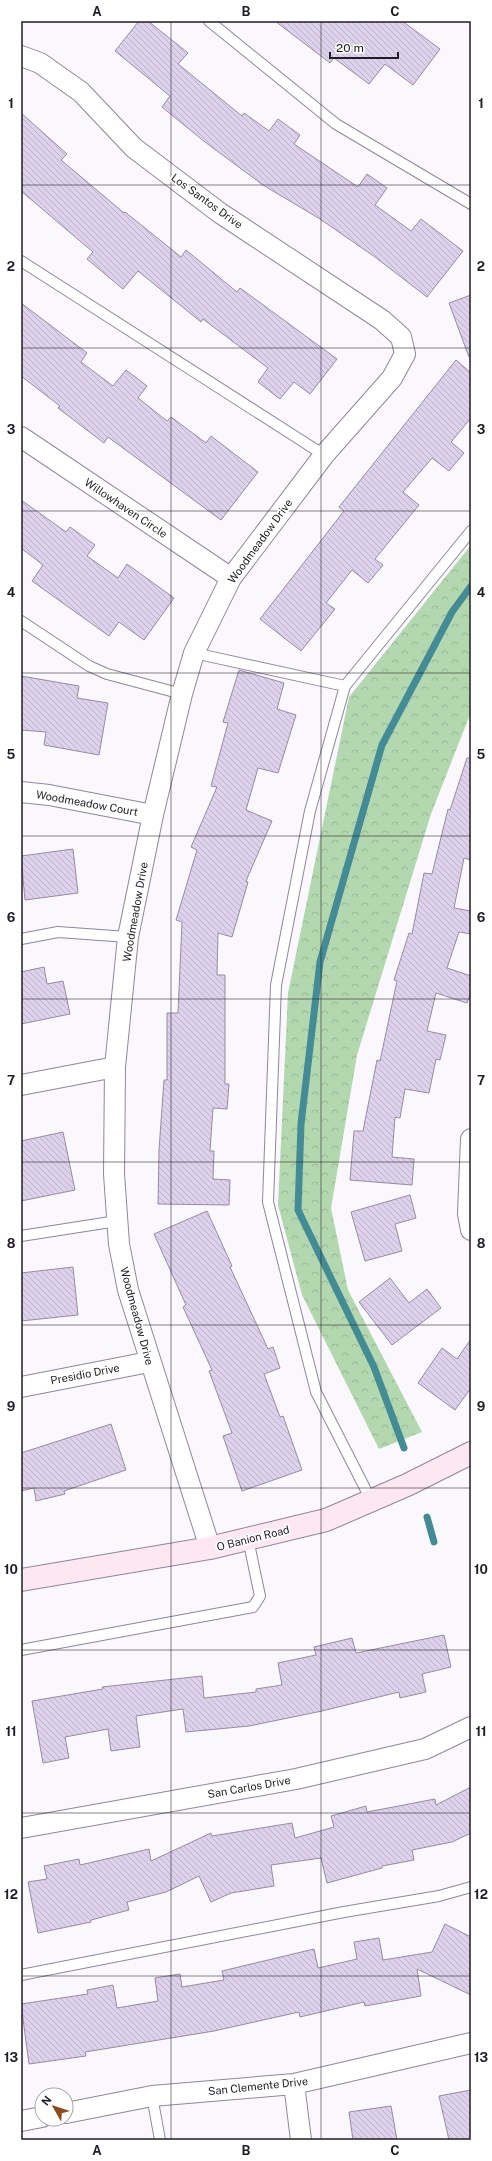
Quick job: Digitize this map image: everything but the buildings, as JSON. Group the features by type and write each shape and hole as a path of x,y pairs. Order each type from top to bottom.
{"street":[{"name":"Los Santos Drive","path":"21,56 40,63 81,92 134,148 220,213 382,320 401,337"},
{"name":"Woodmeadow Drive","path":"210,1548 149,1362 128,1290 119,1244 114,1174 115,1067 128,937 153,815 182,694 194,653 231,578 324,455 392,378 405,354 401,337"},
{"name":"Willowhaven Circle","path":"21,437 231,578"},
{"name":"Woodmeadow Court","path":"21,792 49,795 153,815"},
{"path":"21,1085 115,1067"},
{"path":"471,1139 468,1214 471,1230"},
{"name":"Presidio Drive","path":"21,1387 149,1362"},
{"name":"O Banion Road","path":"21,1580 210,1548 326,1520 471,1453"},
{"name":"San Carlos Drive","path":"21,1828 296,1779 425,1749 471,1727"},
{"name":"San Clemente Drive","path":"74,2111 152,2096 294,2084 471,2043"},
{"path":"294,2084 301,2140"},
{"path":"21,2121 34,2119"}],"lane":[{"path":"209,21 336,124 471,204"},
{"path":"21,261 324,455"},
{"path":"371,1500 316,1392 268,1202 276,985 310,811 345,686 471,531"},
{"path":"21,621 89,666 107,674 182,694"},
{"path":"194,653 345,686"},
{"path":"21,938 58,932 128,937"},
{"path":"21,1236 117,1221"},
{"path":"21,1650 248,1610 253,1607 260,1596 248,1539"},
{"path":"21,1976 344,1912 439,1896 471,1887"},
{"path":"152,2096 160,2140"}],"green space":[{"path":"471,545 471,712 431,814 357,1055 331,1208 348,1290 422,1432 379,1449 302,1295 278,1205 288,993 349,697"}],"waterway":[{"path":"404,1448 374,1367 298,1210 301,1124 320,962 382,745 452,612 471,586"},
{"path":"427,1517 434,1542"}]}
